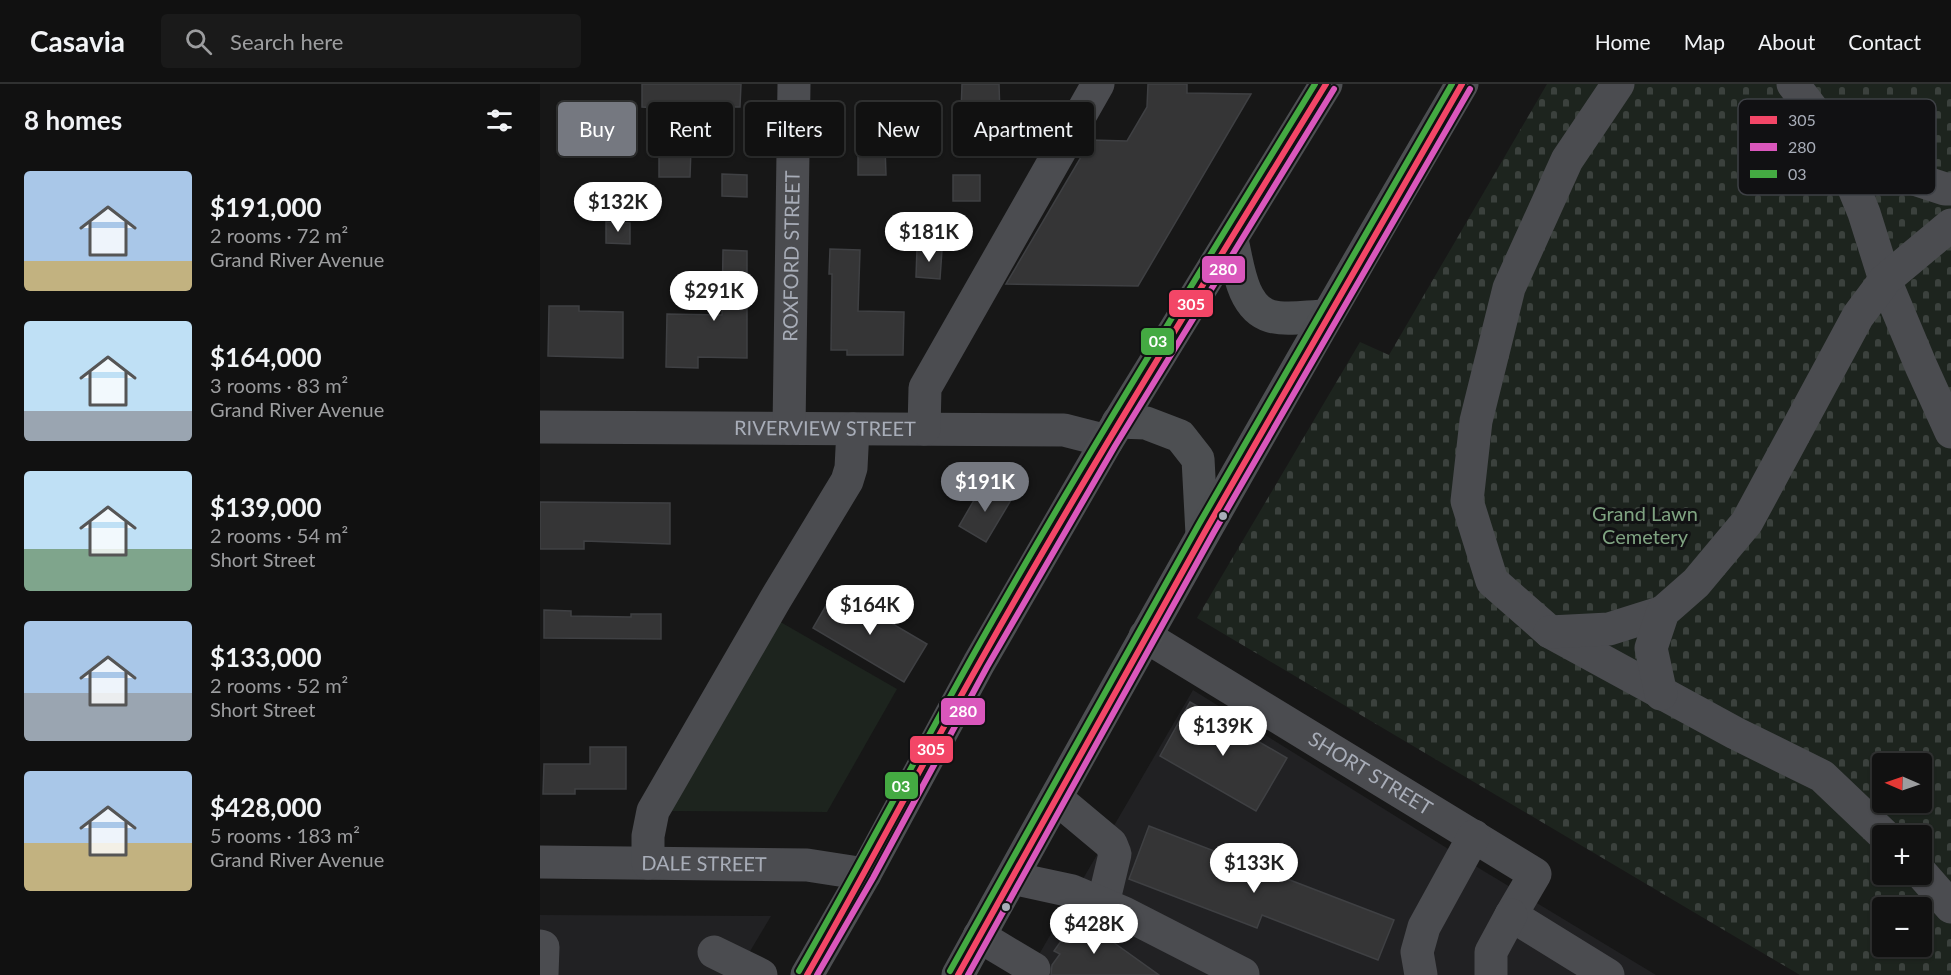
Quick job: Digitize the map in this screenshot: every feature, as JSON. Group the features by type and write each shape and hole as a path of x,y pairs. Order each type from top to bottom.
{"main road":[{"path":"807,975 865,874 979,663 1113,432 1326,84"},
{"path":"958,975 1202,534 1462,84"},
{"path":"1232,240 1240,277 1253,304 1268,315 1284,318 1326,316"},
{"path":"1113,432 1146,423 1180,436 1197,459 1202,534"}],"street":[{"name":"ROXFORD STREET","path":"789,428 794,84"},
{"path":"924,429 925,388 1098,84"},
{"path":"1618,84 1567,160 1509,288 1476,422 1467,501 1492,581 1550,632 1661,694 1822,776 1873,825"},
{"path":"1793,84 1804,99"},
{"path":"1936,186 1951,189"},
{"path":"1857,195 1885,280 1951,432"},
{"path":"1550,632 1609,629 1663,612 1696,583 1747,522 1858,316 1885,280 1951,225"},
{"name":"RIVERVIEW STREET","path":"540,427 1113,432"},
{"path":"648,863 648,836 653,811 847,481 852,468 853,429"},
{"path":"1661,694 1651,648 1663,612"},
{"name":"SHORT STREET","path":"1145,636 1535,874 1511,915"},
{"path":"1056,798 1111,844 1115,854 1103,904"},
{"path":"1421,975 1417,952 1424,927 1474,836"},
{"name":"DALE STREET","path":"540,862 807,865 865,874"},
{"path":"1012,878 1072,891 1103,904 1244,975"},
{"path":"1932,885 1951,907"},
{"path":"1491,975 1491,952 1511,915 1608,975"},
{"path":"979,936 1034,969 1031,975"},
{"path":"714,952 761,975"}],"shaded area":[{"path":"1193,690 1482,870 1656,975 1027,975"},
{"path":"540,915 771,916 736,975 540,975"}],"green space":[{"name":"Grand Lawn Cemetery","path":"1547,84 1951,84 1951,975 1800,975 1197,618 1360,342 1389,355"},
{"path":"777,620 897,689 827,812 671,811"}],"building":[{"path":"642,84 741,84 740,107 733,107 733,102 648,102 648,107 642,107"},
{"path":"962,84 999,84 1000,102 961,102"},
{"path":"1148,84 1187,84 1187,93 1251,94 1138,286 1006,284 1082,156 1094,156 1094,140 1127,141 1147,107"},
{"path":"659,156 691,156 690,177 659,177"},
{"path":"858,156 885,156 886,175 858,175"},
{"path":"722,174 747,175 747,197 722,196"},
{"path":"953,175 980,175 980,201 953,201"},
{"path":"606,222 630,223 630,244 606,243"},
{"path":"917,248 942,250 940,279 916,277"},
{"path":"830,249 860,250 858,311 904,312 903,355 847,355 847,350 831,350"},
{"path":"723,250 747,251 747,358 698,357 698,368 666,367 667,314 722,315"},
{"path":"549,306 579,306 579,311 623,312 623,358 548,356"},
{"path":"984,483 1011,500 986,542 959,526"},
{"path":"540,502 670,503 670,544 584,541 584,549 540,549"},
{"path":"835,590 927,644 904,682 813,628"},
{"path":"544,610 571,611 571,616 631,617 631,614 661,614 661,639 544,638"},
{"path":"1190,702 1287,758 1256,811 1160,756"},
{"path":"590,747 626,747 626,789 575,789 575,794 543,794 544,764 590,764"},
{"path":"1149,826 1394,920 1378,960 1262,915 1257,928 1129,879"},
{"path":"1078,917 1159,975 1051,975 1052,965 1060,954 1054,951"}],"transit line":[{"name":"03","path":"799,971 971,659 1054,514 1315,84"},
{"name":"305","path":"807,975 958,701 1064,516 1326,84"},
{"name":"03","path":"950,971 1199,524 1452,84"},
{"name":"305","path":"958,975 1207,528 1462,84"},
{"name":"280","path":"817,975 873,878 987,667 1115,446 1334,89"},
{"name":"280","path":"968,975 1214,532 1470,89"}]}
